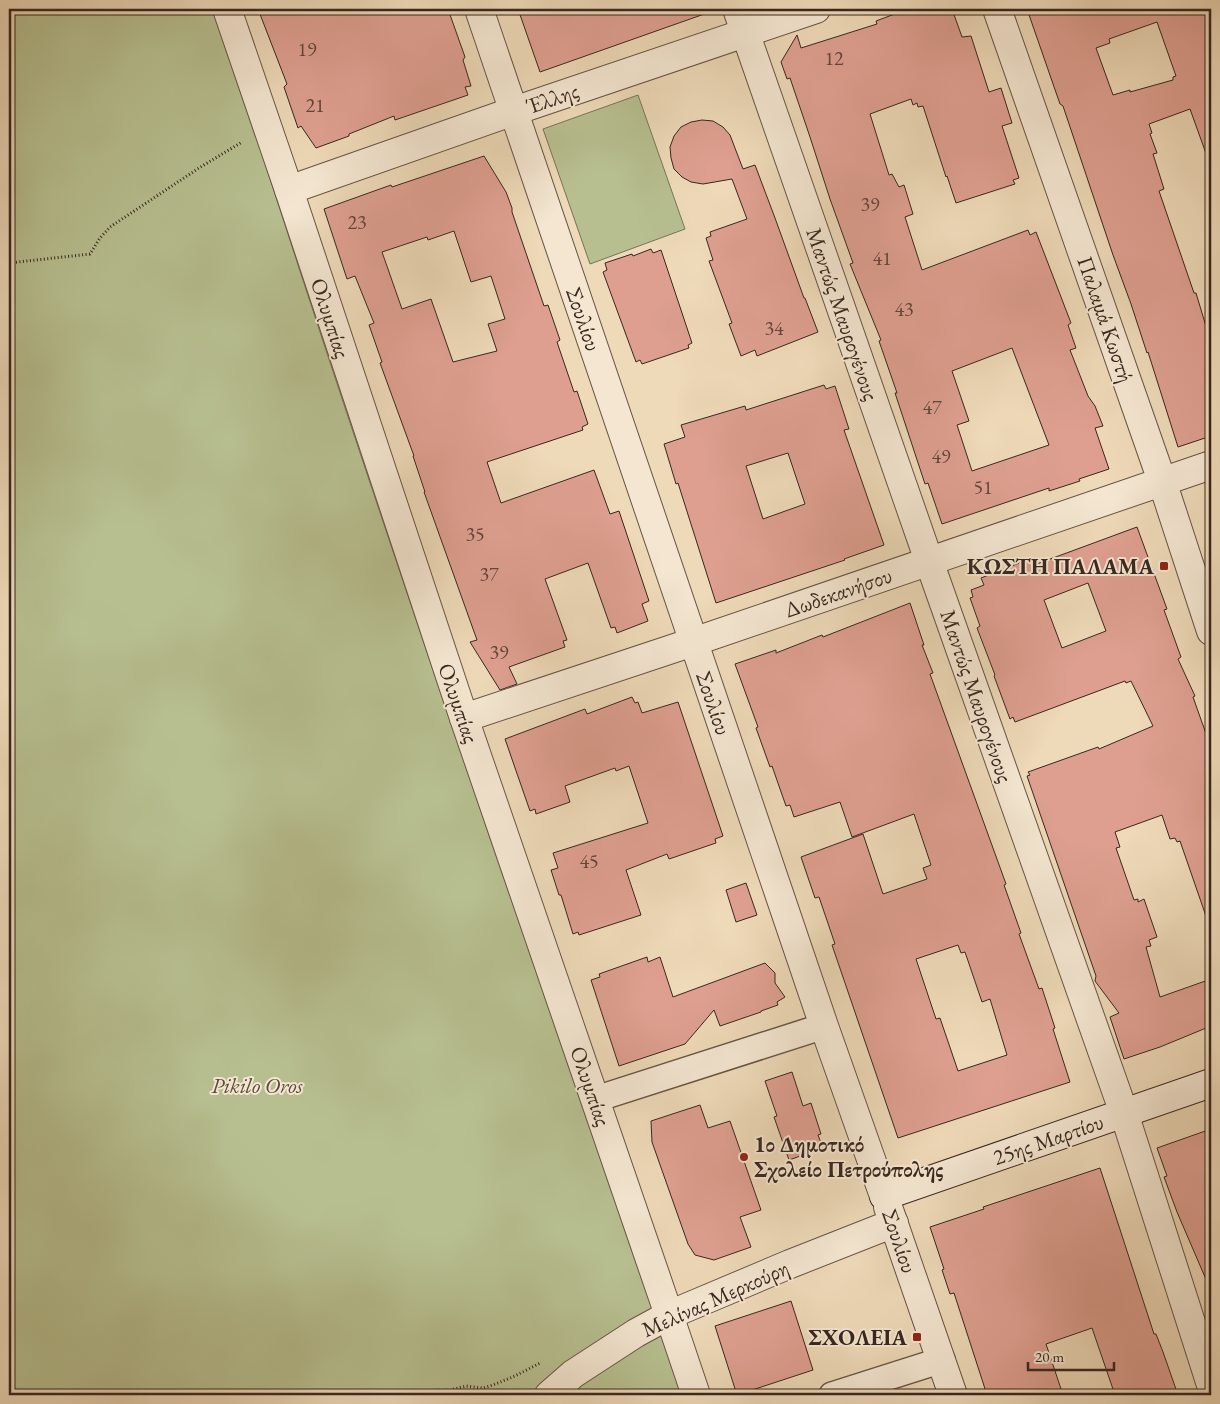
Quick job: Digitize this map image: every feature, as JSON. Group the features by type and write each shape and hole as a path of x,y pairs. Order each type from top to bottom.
{"street":[{"name":"Ολυμπίας","path":"227,9 464,718 696,1395"},
{"name":"Σουλίου","path":"479,9 824,1026 953,1395"},
{"name":"Έλλης","path":"288,190 514,111 741,21 816,9"},
{"name":"Παλαμά Κωστή","path":"997,9 1162,481 1211,631"},
{"name":"Μαντώς Μαυρογένους","path":"741,21 1124,1113 1211,1385"},
{"name":"Δωδεκανήσου","path":"464,718 693,642 1211,464"},
{"path":"596,1099 824,1026"},
{"name":"25ης Μαρτίου","path":"884,1196 1211,1083"},
{"name":"Μελίνας Μερκούρη","path":"549,1395 573,1374 636,1333 669,1315 894,1223"},
{"path":"832,1395 942,1360"}],"path":[{"path":"9,262 90,254 100,238 110,228 199,168 266,127"},
{"path":"387,1395 410,1390 450,1390 466,1386 483,1388 516,1376 542,1362"}],"green space":[{"name":"Pikilo Oros","path":"9,9 216,9 271,183 386,530 682,1395 9,1395"},
{"path":"638,95 685,229 590,264 543,129"}],"building":[{"path":"258,9 448,9 465,57 463,60 471,86 465,87 468,95 395,120 394,116 316,148 301,126 298,128 284,87 287,84"},
{"path":"518,9 710,9 710,12 540,72"},
{"path":"908,9 952,9 962,37 971,36 989,92 1001,88 1012,123 1002,126 1019,178 1013,180 1015,184 956,203 923,106 918,107 917,103 913,105 911,99 870,114 889,175 892,174 899,187 904,185 913,214 905,217 922,270 1028,230 1030,235 1036,232 1071,323 1068,325 1076,348 1070,350 1088,396 1095,406 1103,426 1095,428 1109,469 1079,479 1080,481 1049,491 1049,488 942,524 928,483 925,484 879,341 881,340 850,264 853,263 790,78 787,79 781,62 797,35 801,48 877,24 876,21","holes":["1012,348 1049,445 972,471 957,425 969,421 952,371"]},
{"path":"1027,9 1206,9 1207,13 1211,12 1211,158 1208,159 1190,109 1149,124 1152,133 1150,134 1157,153 1153,154 1164,189 1159,191 1194,293 1196,293 1208,333 1206,334 1211,350 1211,436 1178,447 1148,352 1063,106 1060,104","holes":["1157,22 1176,76 1173,77 1173,80 1113,95 1096,48 1110,43 1109,39"]},
{"path":"713,121 723,127 730,135 743,169 755,165 818,332 757,356 755,350 741,356 729,324 732,323 709,261 713,260 706,238 711,236 710,232 747,219 732,179 703,184 691,182 674,169 671,158 670,147 674,136 681,127 691,122"},
{"path":"484,156 506,192 544,306 548,305 560,340 557,342 574,392 577,391 588,424 582,427 583,430 487,462 501,503 594,470 610,514 619,511 649,601 642,604 648,621 617,633 615,627 611,628 588,563 545,579 567,640 563,641 565,647 509,667 517,684 500,690 470,642 477,640 380,363 382,362 369,325 374,323 355,276 347,279 324,209 391,185 392,187","holes":["454,231 471,282 491,276 505,319 488,324 497,351 453,362 431,299 402,309 382,252 427,237 428,240"]},
{"path":"651,249 653,253 661,250 692,343 688,345 689,348 642,364 640,360 636,362 603,272 607,270 605,263"},
{"path":"824,385 826,389 835,386 849,429 844,430 884,545 716,603 664,444 685,437 681,425 745,406 746,410","holes":["788,453 805,504 763,519 746,466"]},
{"path":"1137,527 1167,609 1164,610 1181,657 1178,659 1195,696 1193,697 1210,745 1206,746 1211,763 1211,921 1208,922 1180,841 1177,842 1175,838 1170,839 1162,815 1115,832 1120,847 1116,848 1134,900 1138,899 1138,902 1144,899 1157,937 1149,940 1151,946 1146,947 1160,997 1211,979 1211,1026 1160,1047 1124,1059 1110,1017 1119,1013 1095,981 1096,976 1027,776 1030,775 1028,772 1098,747 1099,749 1153,726 1131,681 1126,683 1125,681 1015,722 1013,717 1010,719 977,628 980,626 970,598 973,597 971,590 984,585 981,578 1032,558 1034,565","holes":["1088,583 1106,631 1062,648 1044,600"]},
{"path":"910,603 924,645 922,645 933,673 930,674 1006,884 1004,885 1021,933 1019,934 1039,989 1042,988 1070,1082 898,1138 832,945 835,944 819,897 815,898 801,857 863,834 883,894 927,879 923,868 931,865 914,814 852,837 840,802 794,817 790,805 786,806 772,766 770,767 756,728 758,727 735,664 776,650 776,653 822,635 823,637","holes":["958,945 961,953 965,952 982,1002 990,999 1007,1055 958,1071 940,1018 936,1019 916,959"]},
{"path":"632,697 635,703 638,702 642,713 678,702 723,836 715,839 716,843 669,859 667,854 626,870 641,915 579,935 578,932 573,934 551,870 558,868 553,853 648,823 629,766 616,771 615,768 565,786 570,802 536,814 535,809 530,811 505,739 585,709 587,714"},
{"path":"746,883 757,915 736,922 726,890"},
{"path":"647,957 648,962 660,957 673,997 765,963 775,973 775,983 785,997 777,1002 778,1005 720,1026 714,1010 685,1044 619,1066 591,980 600,977 599,974"},
{"path":"792,1072 803,1106 811,1103 821,1134 818,1135 823,1148 789,1160 774,1117 777,1116 765,1081"},
{"path":"700,1105 708,1128 730,1121 761,1210 740,1217 751,1247 714,1260 695,1255 688,1244 652,1142 651,1121"},
{"path":"1211,1129 1211,1291 1177,1212 1164,1177 1167,1176 1157,1148"},
{"path":"1100,1168 1154,1334 1156,1334 1178,1395 1115,1395 1092,1328 1046,1344 1063,1395 987,1395 954,1293 950,1294 930,1227 984,1209 983,1207"},
{"path":"791,1301 813,1370 737,1395 715,1326"}],"place":[{"name":"ΚΩΣΤΗ ΠΑΛΑΜΑ","path":"1164,566"},
{"name":"1ο Δημοτικό Σχολείο Πετρούπολης","path":"744,1157"},
{"name":"ΣΧΟΛΕΙΑ","path":"917,1337"}]}
